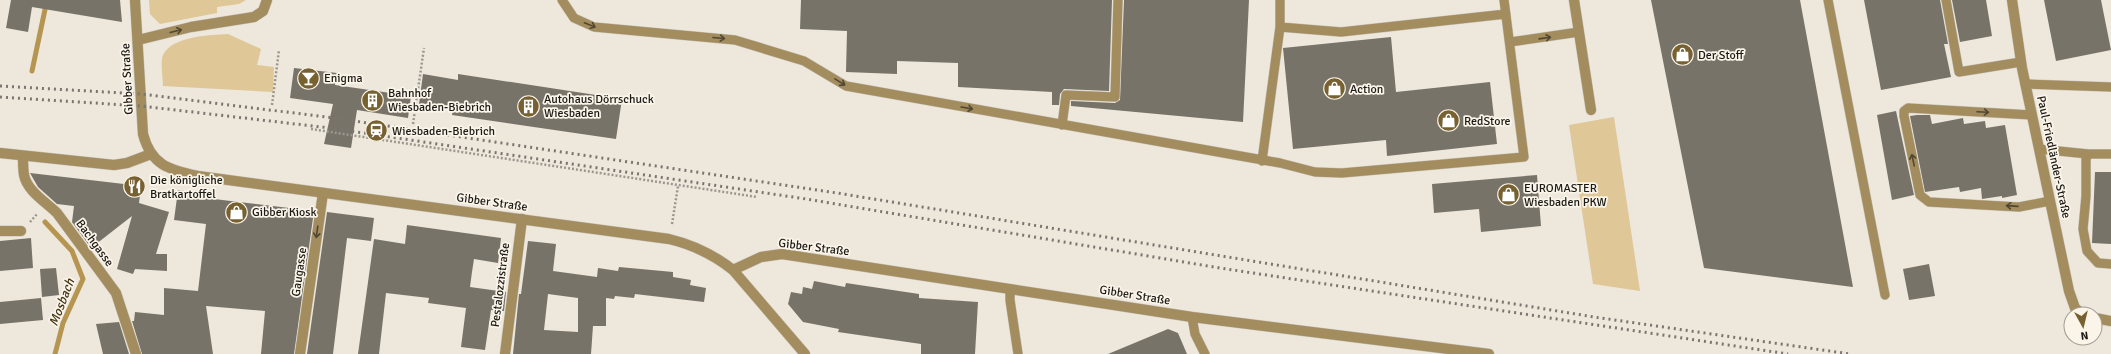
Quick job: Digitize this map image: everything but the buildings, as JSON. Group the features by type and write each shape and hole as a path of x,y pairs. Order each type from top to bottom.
{"street":[{"name":"Gibber Straße","path":"135,0 143,134 151,154 166,166 183,173 670,239 692,244 733,270 761,257 782,254 1192,317 1489,354"},
{"path":"138,40 191,27 254,17 263,11 266,0"},
{"path":"1574,0 1591,110"},
{"name":"Paul-Friedländer-Straße","path":"2012,0 2021,62 2069,291 2074,306"},
{"path":"0,153 114,165 127,163 151,154"},
{"name":"Bachgasse","path":"23,156 25,179 46,205 57,212 116,293 136,354"},
{"name":"Gaugasse","path":"300,354 323,193"},
{"name":"Pestalozzistraße","path":"505,354 522,219"},
{"path":"0,231 21,231"},
{"path":"733,270 805,354"}],"lane":[{"path":"562,0 574,18 594,27 736,40 804,61 846,86 1280,163 1315,172 1342,173 1524,157 1504,0"},
{"path":"1062,125 1066,95 1115,97 1118,0"},
{"path":"1262,161 1280,27 1280,0"},
{"path":"1828,0 1885,295"},
{"path":"1946,0 1959,72 2021,62"},
{"path":"1280,27 1341,32 1506,14"},
{"path":"1510,42 1579,32"},
{"path":"2026,84 2111,87"},
{"path":"2032,115 1908,108 1904,111 1920,195 1924,199 1930,202 2019,207 2050,201"},
{"path":"2039,149 2088,154 2111,154"},
{"path":"2088,154 2086,159 2086,196 2082,229 2087,251 2098,263 2111,264"},
{"path":"1010,289 1010,306 1018,354"},
{"path":"1192,317 1195,334 1205,354"}],"path":[{"path":"413,124 424,48"},
{"path":"272,105 279,50"},
{"path":"311,129 757,197"},
{"path":"672,224 678,186"},
{"path":"21,231 46,205"}],"shaded area":[{"path":"149,0 246,0 239,4 217,7 217,13 160,24 150,14"},
{"path":"228,34 261,49 257,65 274,67 273,92 163,86 162,59 163,55 168,49 183,40"},
{"path":"1614,117 1640,291 1593,284 1569,125"}],"waterway":[{"name":"Mosbach","path":"32,71 47,0"},
{"name":"Mosbach","path":"45,222 72,251 83,279 63,323 55,354"}],"railway":[{"path":"0,86 141,94 334,118 837,193 1594,317 1850,354"},
{"path":"0,97 141,106 330,128 806,199 1220,268 1788,354"}],"place":[{"name":"Der Stoff","path":"1683,55"},
{"name":"Enigma","path":"309,78"},
{"name":"Action","path":"1335,89"},
{"name":"Bahnhof Wiesbaden-Biebrich","path":"372,100"},
{"name":"Autohaus Dörrschuck Wiesbaden","path":"528,106"},
{"name":"RedStore","path":"1448,121"},
{"name":"Wiesbaden-Biebrich","path":"376,131"},
{"name":"Die königliche Bratkartoffel","path":"134,187"},
{"name":"EUROMASTER Wiesbaden PKW","path":"1509,195"},
{"name":"Gibber Kiosk","path":"236,212"}]}
